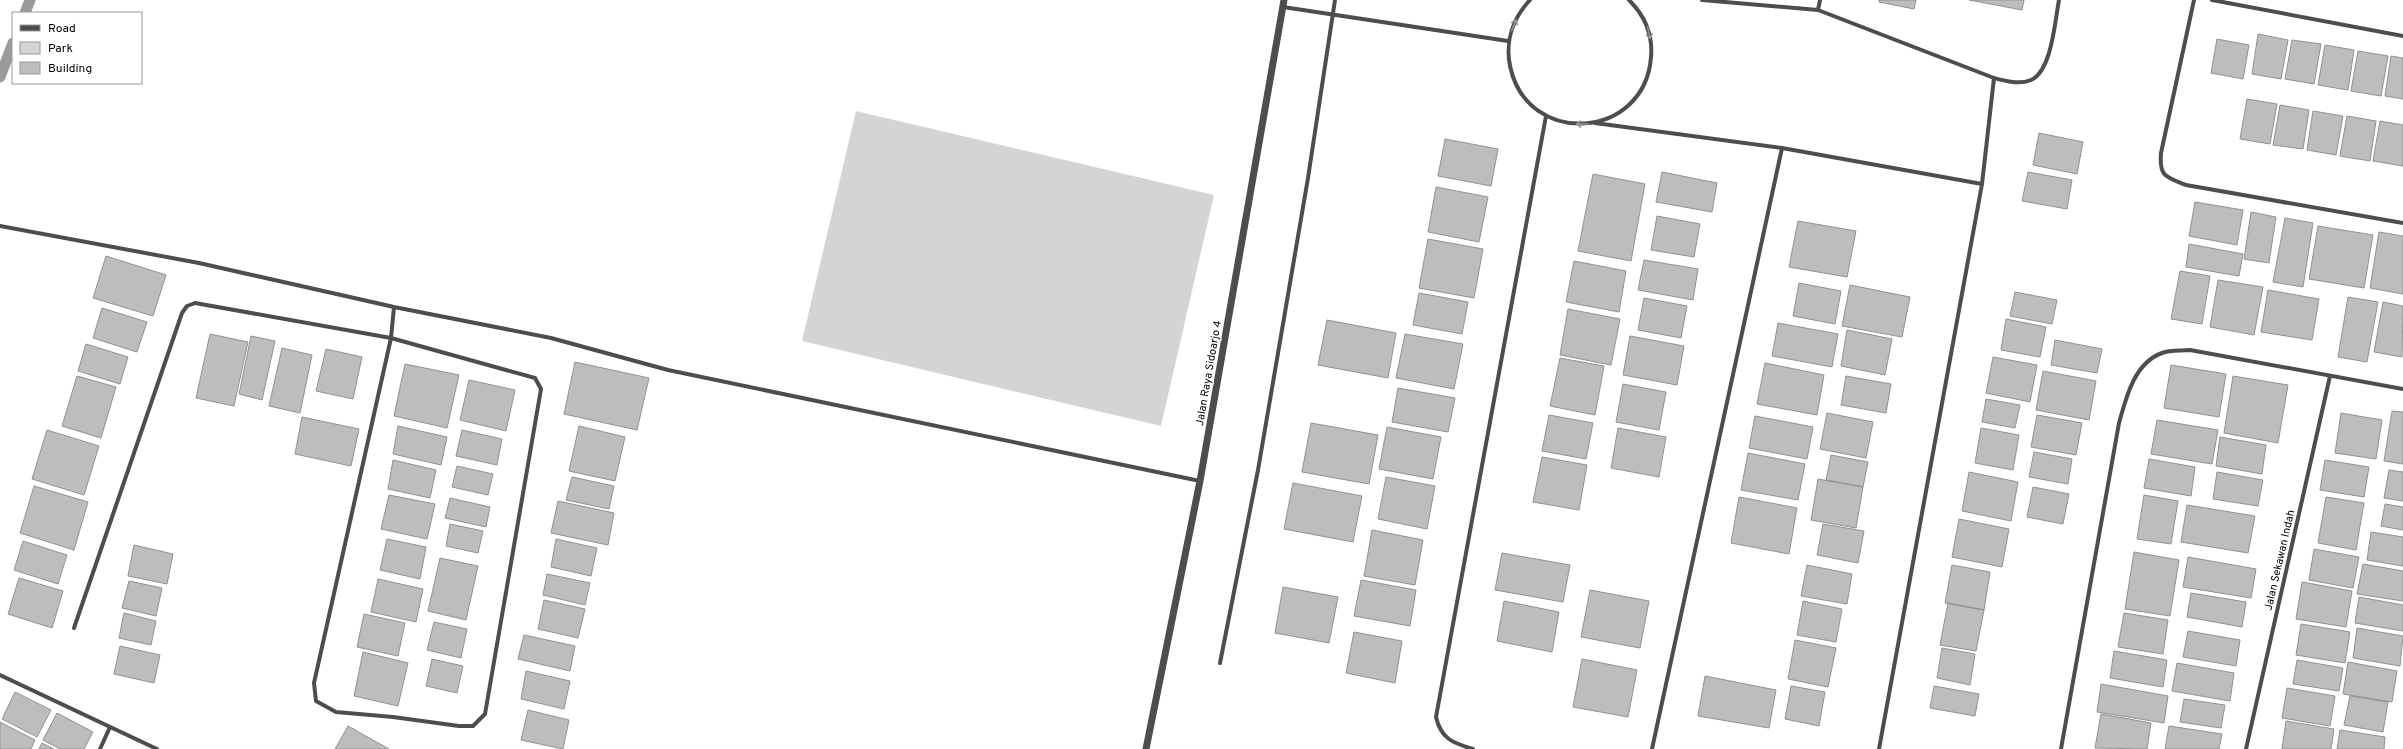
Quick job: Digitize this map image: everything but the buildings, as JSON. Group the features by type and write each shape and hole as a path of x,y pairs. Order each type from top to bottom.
{"street":[{"path":"1220,663 1258,470 1308,178 1335,0"},
{"path":"1530,0 1522,8 1513,24 1508,41 1508,59 1512,76 1520,92 1531,106 1546,116 1573,124 1595,123 1782,148 1982,184"},
{"path":"1595,123 1615,115 1631,103 1644,86 1650,67 1652,46 1647,25 1637,8 1629,0"},
{"path":"1702,0 1818,10 1994,78 2016,82 2031,80 2040,72 2049,52 2059,0"},
{"path":"1818,10 1820,0"},
{"path":"2194,0 2161,153 2160,167 2165,176 2186,185 2403,223"},
{"path":"2212,0 2403,36"},
{"path":"1284,4 1332,14 1508,41"},
{"name":"Jalan Raya Sidoarjo 4","path":"1146,749 1200,481 1284,4"},
{"path":"1879,749 1982,184 1994,78"},
{"path":"1473,749 1448,739 1439,730 1436,717 1546,116"},
{"path":"1652,749 1782,148"},
{"path":"0,226 199,263 394,306 551,338 668,370 1200,481"},
{"path":"74,628 182,313 187,306 195,303 391,338 535,378 541,389 485,714 473,726 336,712 316,701 314,683 391,338 394,306"},
{"path":"2061,749 2118,423 2134,378 2145,363 2162,353 2190,350 2403,389"},
{"name":"Jalan Sekawan Indah","path":"2246,749 2330,376"},
{"path":"0,675 157,749"},
{"path":"100,749 110,727"}],"green space":[{"path":"856,111 1214,195 1161,426 802,341"}],"waterway":[{"path":"25,12 30,0"},
{"path":"0,77 12,46"}]}
